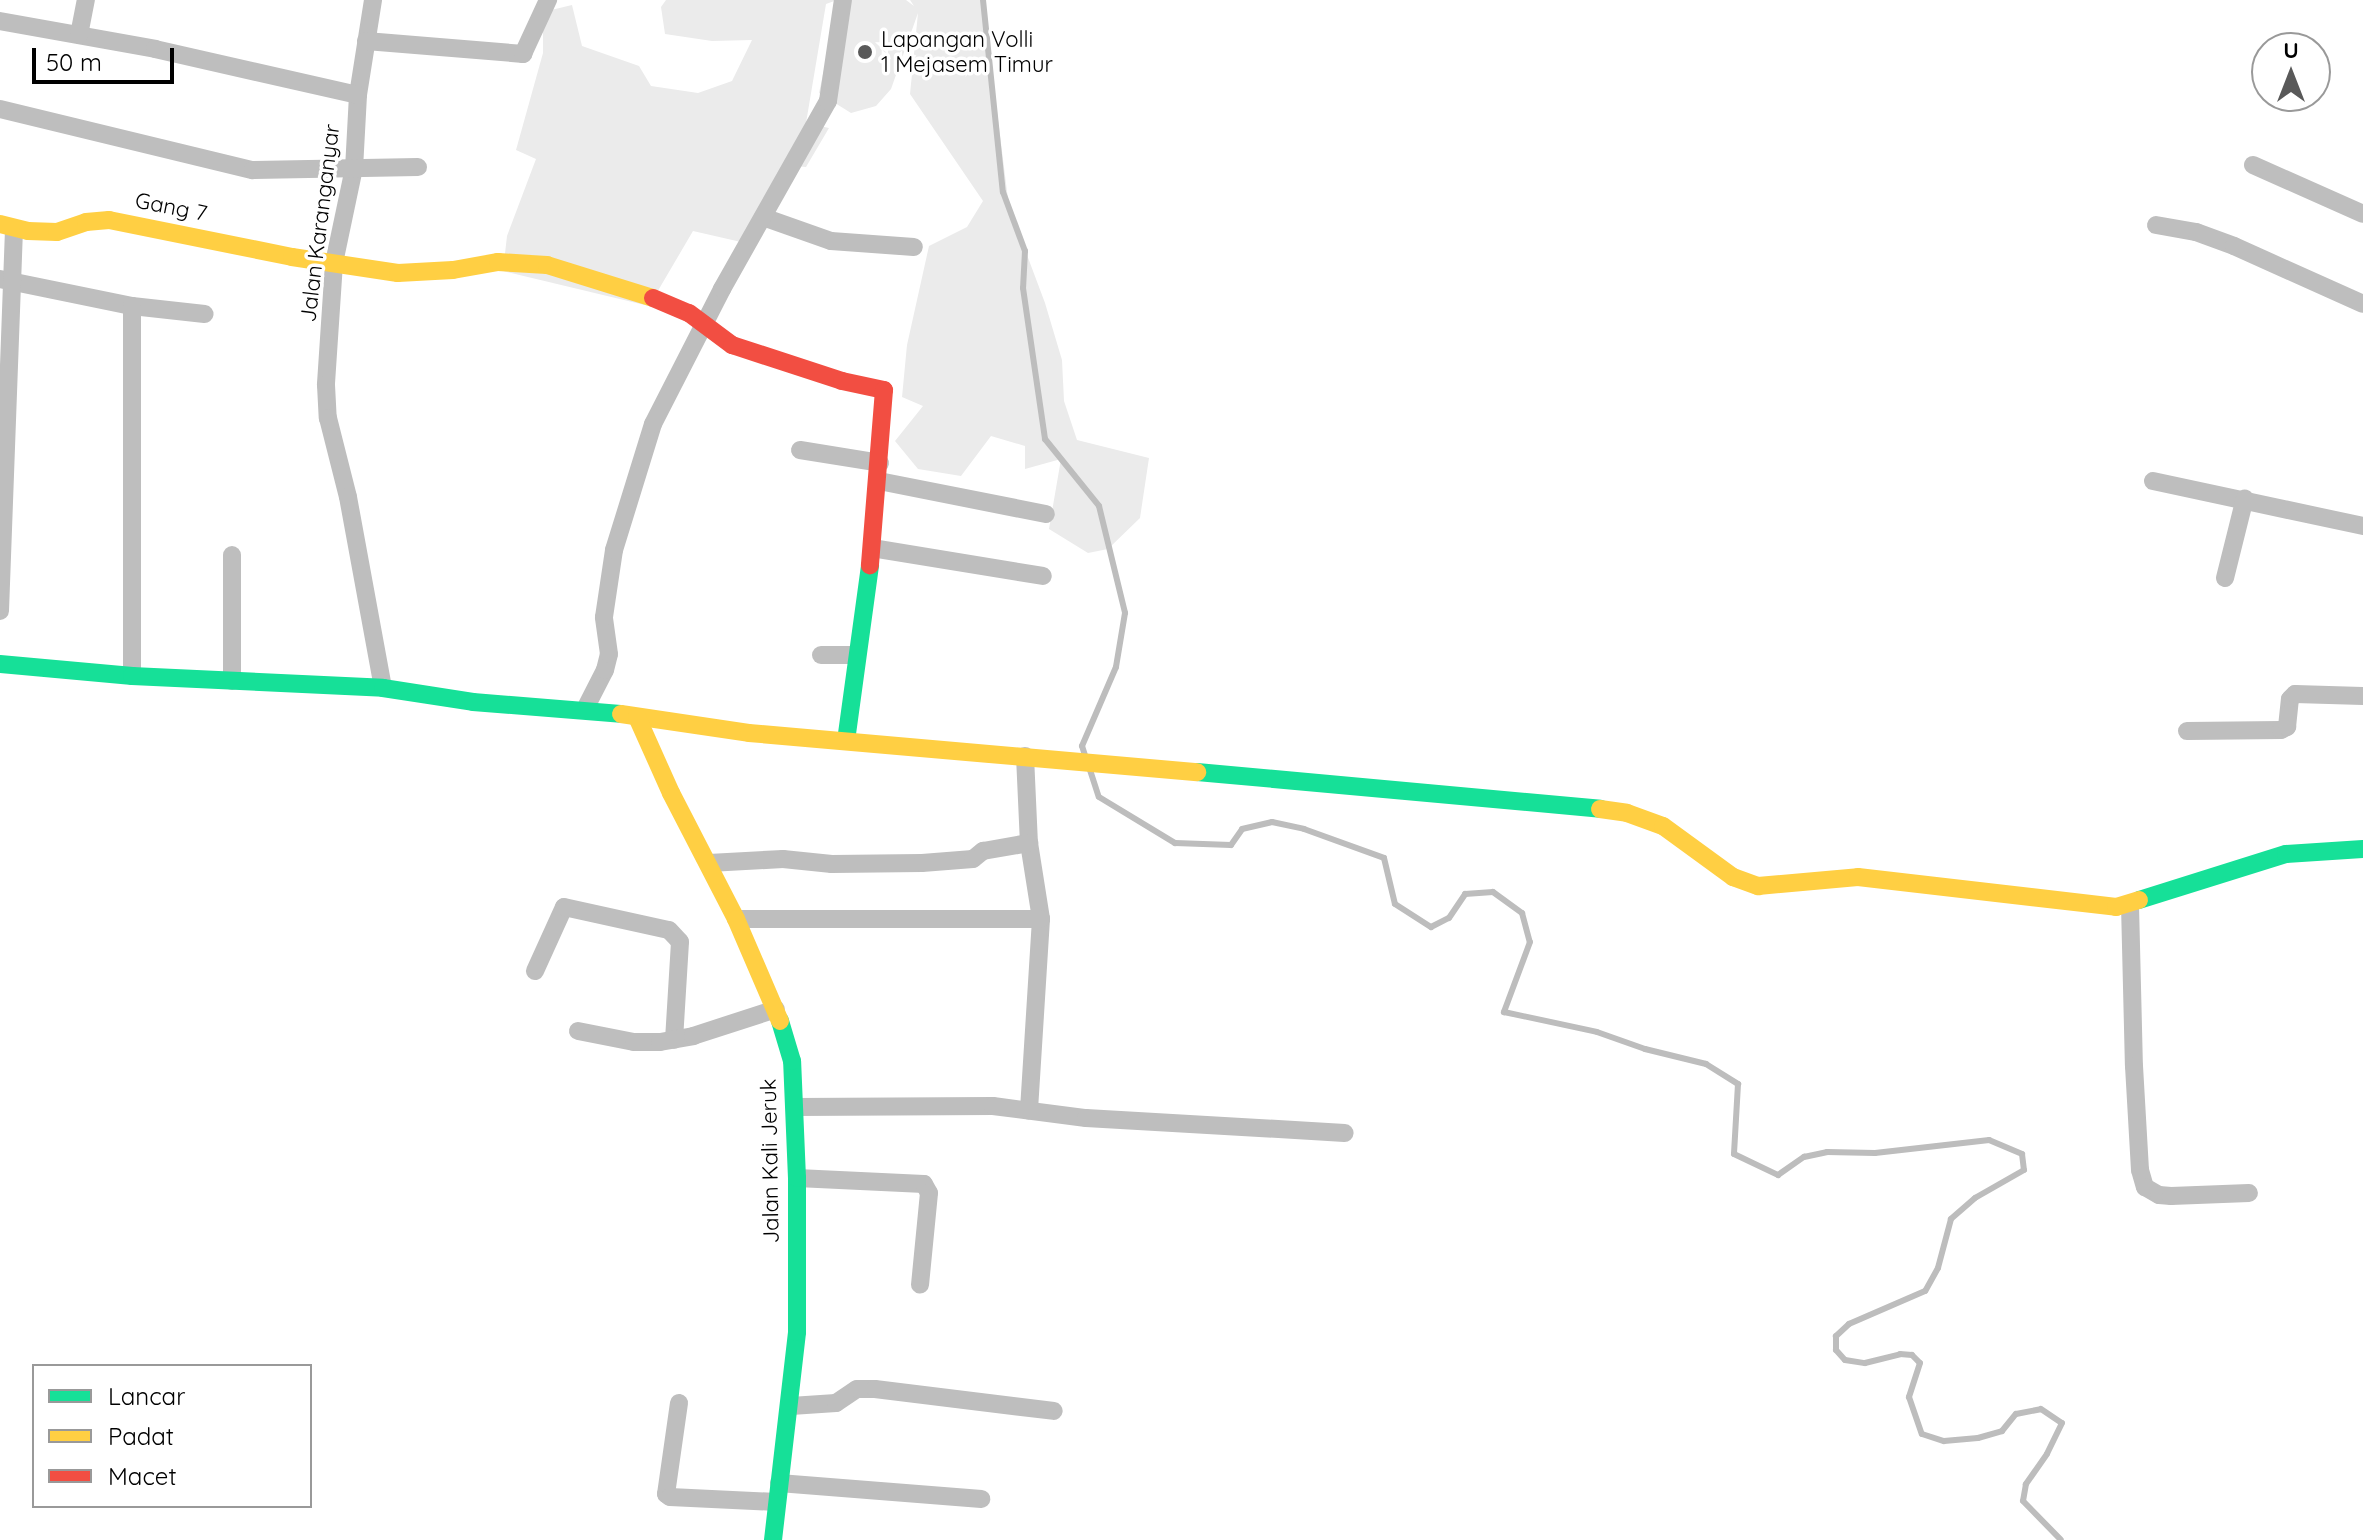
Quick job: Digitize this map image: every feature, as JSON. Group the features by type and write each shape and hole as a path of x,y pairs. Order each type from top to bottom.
{"street":[{"path":"79,35 86,0"},
{"name":"Jalan Karanganyar","path":"373,0 358,95 354,168 334,263 326,385 328,418 348,497 383,688"},
{"path":"366,41 523,54 548,0"},
{"path":"589,710 609,654 604,617 614,550 653,424 829,97 843,0"},
{"path":"0,21 358,95"},
{"path":"0,109 253,170 418,167"},
{"path":"2253,165 2363,214"},
{"path":"763,217 831,241 914,247"},
{"name":"Gang 7","path":"7,226 57,232 86,222 109,220 398,273 453,270 498,262 547,265 659,300 689,313 732,345 842,381 884,390 880,472"},
{"path":"2156,225 2196,232 2234,246 2363,304"},
{"path":"0,611 7,226"},
{"path":"5,279 132,306 205,314"},
{"path":"132,306 132,676"},
{"path":"800,450 1046,514"},
{"path":"846,741 880,472"},
{"path":"2153,481 2245,498 2363,526"},
{"path":"2225,578 2245,498"},
{"path":"872,548 1043,576"},
{"path":"232,555 232,681"},
{"path":"821,655 857,655"},
{"path":"0,664 132,676 383,688 473,702 589,710 692,727 1627,813 1674,831 1733,877 1758,886 1858,877 2094,906 2130,905 2286,854 2363,849"},
{"path":"2187,731 2281,730 2287,727 2290,699 2295,694 2363,696"},
{"name":"Jalan Kali Jeruk","path":"637,717 671,793 736,919 776,1009 792,1061 797,1178 797,1332 791,1406 773,1540"},
{"path":"1025,756 1029,843 1041,919 1029,1111"},
{"path":"709,863 783,859 832,864 922,863 973,859 983,851 1029,843"},
{"path":"2130,905 2143,1178 2159,1195 2249,1193"},
{"path":"535,971 564,907 669,930 680,942 674,1040"},
{"path":"736,919 1041,919"},
{"path":"578,1031 634,1042 674,1040 776,1009"},
{"path":"795,1107 993,1106 1086,1118 1345,1133"},
{"path":"797,1178 924,1184 929,1193 920,1285"},
{"path":"791,1406 836,1403 857,1389 875,1389 1054,1411"},
{"path":"679,1403 666,1494 670,1497 778,1493 981,1499"}],"shaded area":[{"path":"666,0 837,0 826,4 806,123 829,128 806,167 785,165 741,242 693,231 649,306 503,271 507,236 536,159 516,150 543,53 543,12 572,5 582,46 639,66 651,86 698,93 732,81 752,40 712,41 665,34 661,7"},
{"path":"846,0 906,0 914,6 910,0 983,0 1009,207 1045,303 1062,360 1064,401 1077,440 1149,458 1140,518 1108,549 1088,553 1049,529 1061,459 1025,469 1025,446 991,436 961,476 918,469 895,441 923,406 902,397 907,345 929,246 967,227 983,201 910,94 918,13 891,89 876,106 851,113 819,93 829,46"}],"waterway":[{"path":"983,0 1003,192 1025,251 1023,288 1045,439 1099,506 1125,613 1116,667 1082,746 1085,755"},
{"path":"1090,770 1099,797 1175,843 1231,845 1242,829 1272,822 1304,829 1384,858 1395,904 1431,927 1449,918 1465,894 1493,892 1522,913 1530,942 1504,1012 1597,1032 1645,1049 1706,1064 1738,1084 1734,1154 1778,1175 1804,1157 1827,1152 1875,1153 1989,1140 2022,1154 2024,1170 1975,1198 1951,1219 1938,1268 1925,1291 1849,1324 1836,1336 1836,1350 1845,1360 1865,1363 1900,1354 1912,1355 1920,1363 1909,1397 1922,1434 1944,1441 1978,1438 2002,1431 2016,1414 2041,1409 2062,1423 2047,1454 2026,1484 2023,1501 2061,1540"}],"traffic: fast":[{"path":"846,741 870,565"},
{"path":"0,664 132,676 383,688 473,702 621,714"},
{"path":"1197,772 1600,809"},
{"path":"2139,900 2286,854 2363,849"},
{"path":"773,1540 797,1332 797,1178 792,1061 780,1021"}],"traffic: slow":[{"path":"0,224 28,231 57,232 86,222 109,220 292,257 398,273 453,270 498,262 547,265 653,298"},
{"path":"621,714 749,733 1197,772"},
{"path":"637,717 671,793 736,919 780,1021"},
{"path":"1600,809 1627,813 1663,826 1733,877 1758,886 1858,877 2116,907 2139,900"}],"traffic: jam":[{"path":"653,298 689,313 732,345 842,381 884,390 870,565"}],"place":[{"name":"Lapangan Volli 1 Mejasem Timur","path":"865,52"}]}
